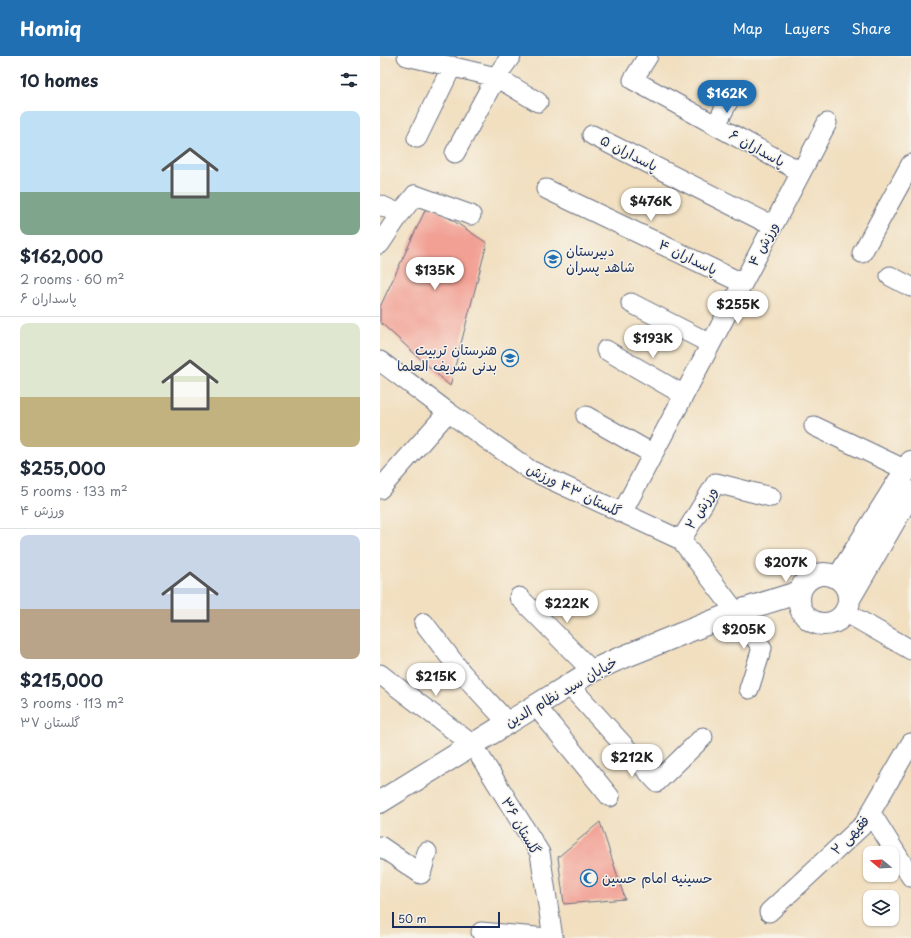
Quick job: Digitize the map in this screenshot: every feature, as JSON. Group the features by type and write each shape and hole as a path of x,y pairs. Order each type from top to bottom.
{"main road":[{"path":"838,578 909,466"},
{"path":"847,605 848,591 838,578 831,575 816,575 809,579 800,592 801,608 811,620 818,623 826,623 834,622 840,618 911,492"},
{"name":"خیابان سید نظام الدین","path":"380,802 592,671 736,612 800,592"}],"street":[{"path":"407,56 434,59 452,66 496,76 538,102"},
{"path":"455,152 496,76 511,56"},
{"name":"پاسداران ۶","path":"648,56 633,80 801,172"},
{"path":"417,138 452,66"},
{"path":"716,125 730,96"},
{"name":"ورزش ۴","path":"622,513 827,123"},
{"name":"پاسداران ۵","path":"592,135 773,226"},
{"path":"862,253 911,164"},
{"name":"پاسداران ۴","path":"546,189 742,283"},
{"path":"380,244 415,195 471,215"},
{"path":"380,205 400,214"},
{"path":"890,276 911,287"},
{"path":"631,303 711,344"},
{"path":"606,350 684,395"},
{"name":"گلستان ۴۳ ورزش","path":"380,361 448,412 530,470 681,540 762,648 749,689"},
{"path":"380,489 448,412"},
{"path":"586,416 653,454"},
{"path":"814,426 909,466"},
{"name":"ورزش ۲","path":"681,540 716,483 771,497"},
{"path":"520,597 592,671"},
{"path":"847,605 911,650"},
{"path":"424,623 462,673 508,723"},
{"path":"380,674 472,745"},
{"path":"570,686 657,782 703,737"},
{"path":"536,706 610,797"},
{"name":"فقیهی ۲","path":"769,912 864,824 911,743"},
{"name":"گلستان ۳۶","path":"472,745 540,853 553,938"},
{"path":"871,813 911,877"},
{"path":"380,846 422,874 428,852"},
{"path":"481,932 548,938"}],"building":[{"path":"428,204 487,243 450,386 380,322 380,307"},
{"name":"حسینیه امام حسین","path":"600,822 625,899 564,904 558,857"}],"place":[{"name":"دبیرستان شاهد پسران","path":"553,259"},
{"name":"هنرستان تربیت بدنی شریف العلما","path":"510,358"},
{"name":"حسینیه امام حسین","path":"589,878"}]}
